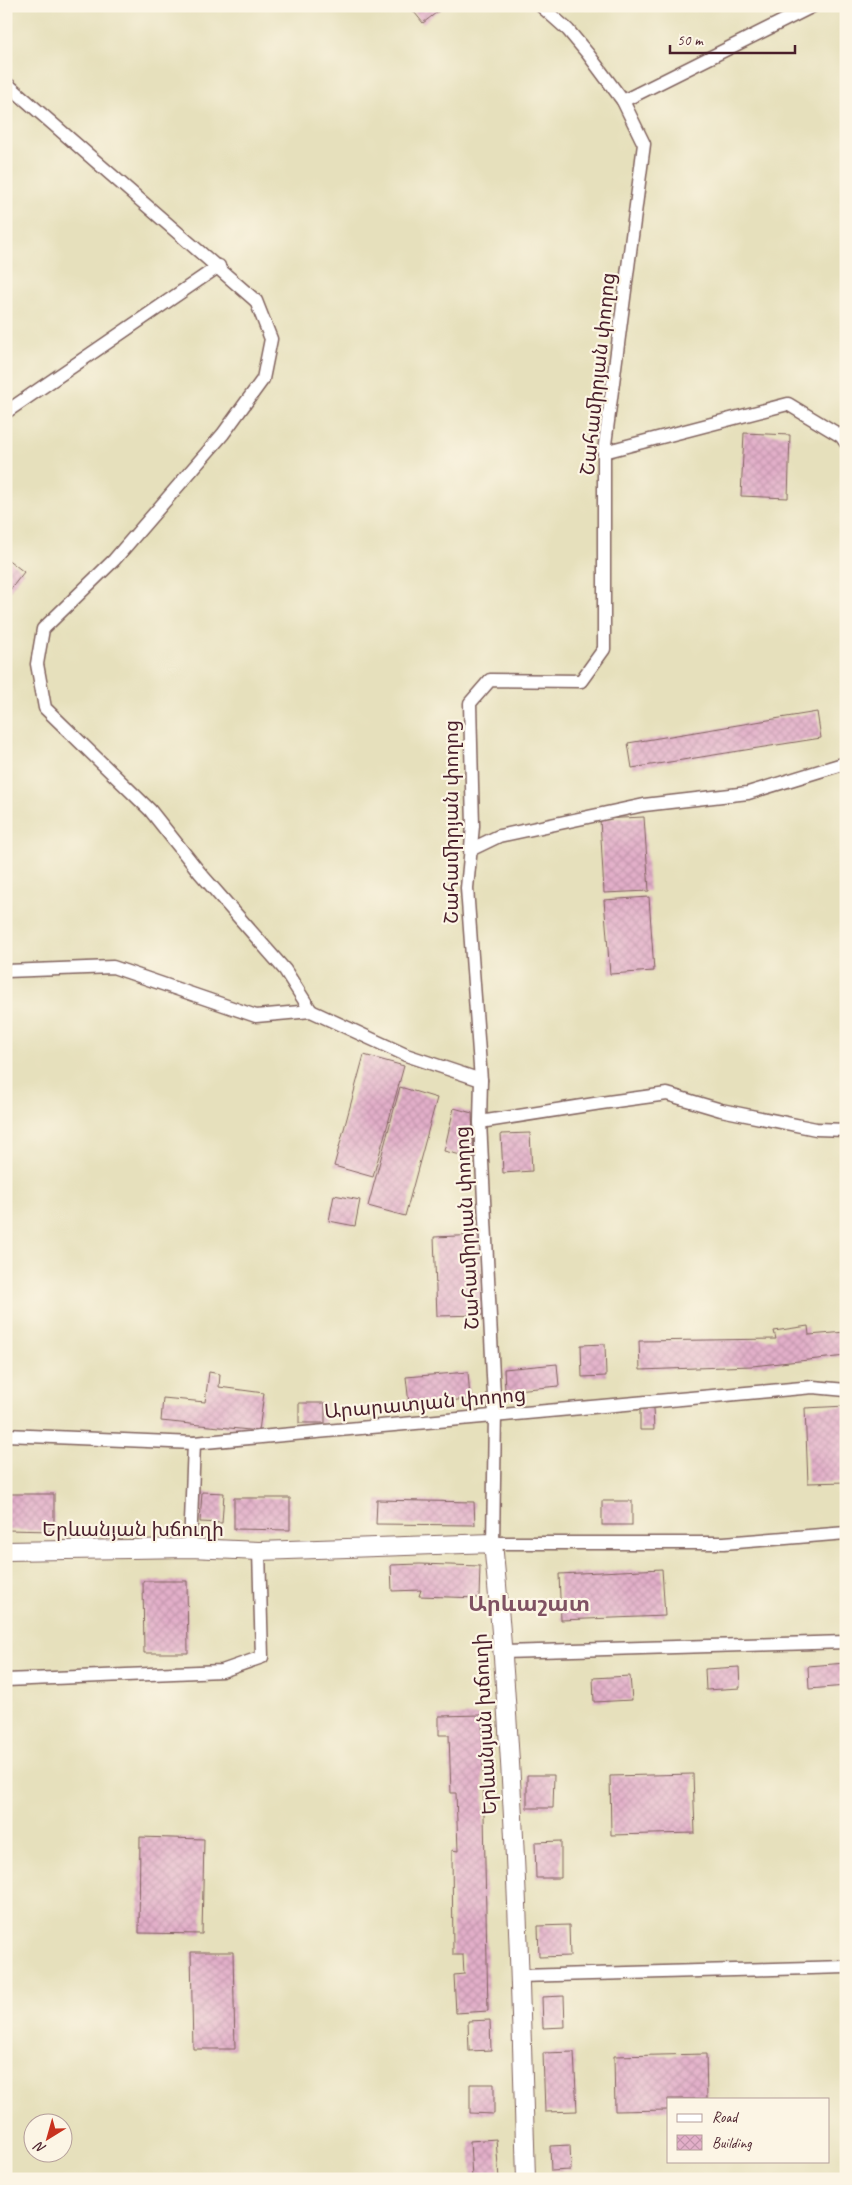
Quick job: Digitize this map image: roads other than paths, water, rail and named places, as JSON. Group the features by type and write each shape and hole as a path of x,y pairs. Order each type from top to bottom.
{"main road":[{"name":"Երևանյան խճուղի","path":"6,1551 190,1548 259,1551 493,1543 504,1652 520,1976 526,2179"}],"street":[{"name":"Շահամիրյան փողոց","path":"493,1543 495,1415 480,1122 481,1080 466,888 473,826 470,703 490,680 581,681 604,649 604,452 644,144 623,100 568,30 541,6"},
{"path":"623,100 813,6"},
{"path":"6,83 219,266 256,301 271,339 263,379 223,434 114,560 43,629 37,664 45,708 150,810 200,873 286,970 311,1011"},
{"path":"6,412 219,266"},
{"path":"604,452 788,404 841,436 846,443"},
{"path":"470,850 499,836 644,805 748,793 846,763"},
{"path":"6,971 113,967 256,1016 311,1011 406,1055 481,1080"},
{"path":"480,1122 667,1094 721,1110 797,1126 846,1130"},
{"name":"Արարատյան փողոց","path":"6,1435 194,1443 813,1387 846,1390"},
{"path":"190,1548 194,1443"},
{"path":"493,1543 724,1543 846,1533"},
{"path":"6,1680 222,1671 262,1657 259,1551"},
{"path":"504,1652 846,1642"},
{"path":"520,1976 846,1967"}],"district":[{"name":"Արևաշատ","path":"529,1604"}]}
